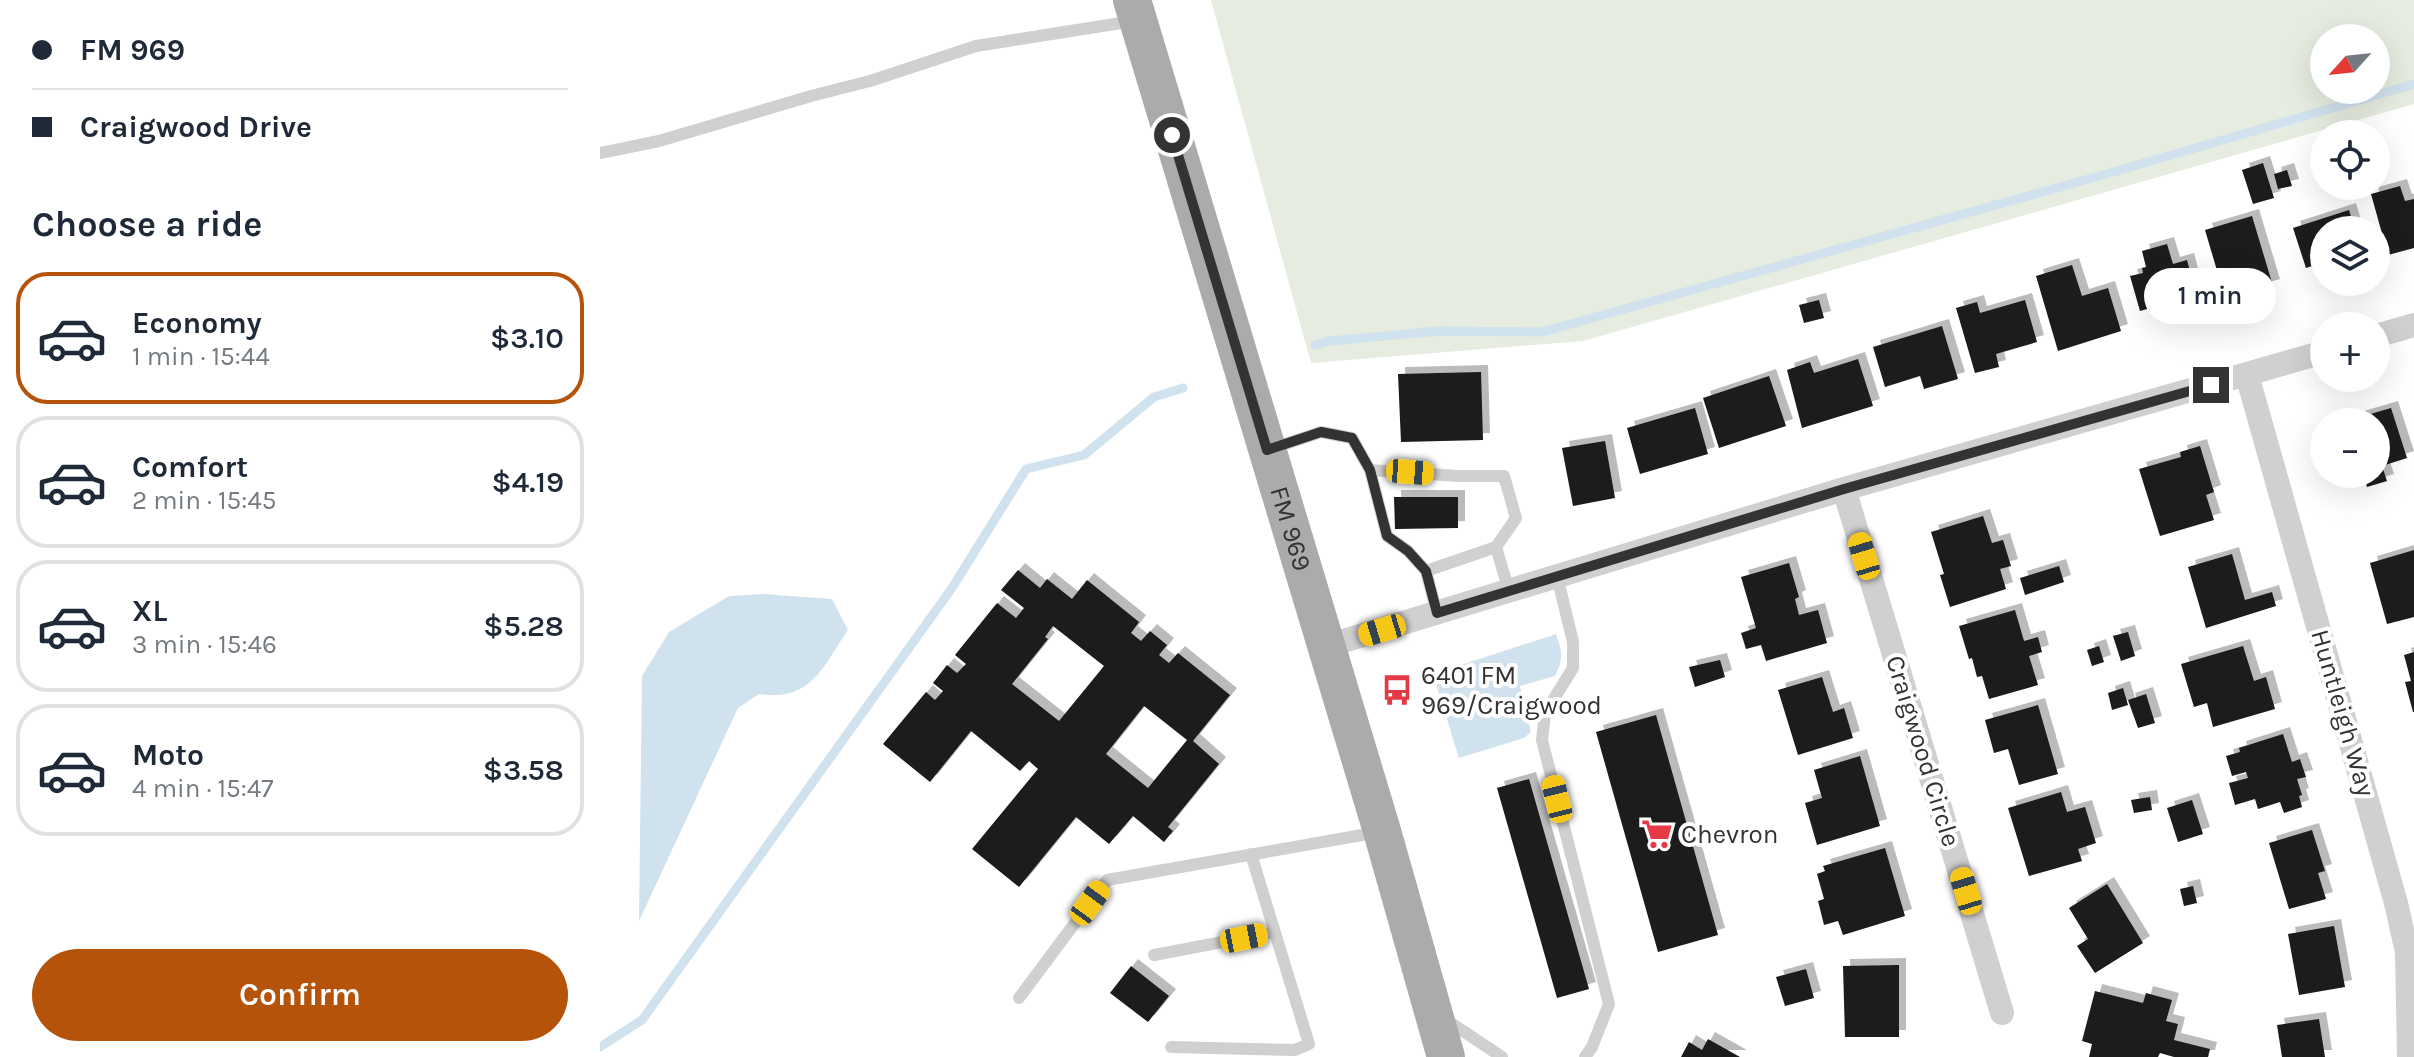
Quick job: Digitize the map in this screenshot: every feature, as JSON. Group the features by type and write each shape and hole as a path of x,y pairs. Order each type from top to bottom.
{"main road":[{"name":"FM 969","path":"1135,10 1382,831 1446,1057"}],"street":[{"path":"2390,332 2414,325"},
{"path":"1327,646 1844,489 2310,356"},
{"name":"Huntleigh Way","path":"2247,375 2396,903 2407,952 2409,1057"},
{"name":"Craigwood Circle","path":"1844,489 2002,1013"}],"lane":[{"path":"600,153 659,141 870,81 976,46 1135,10"},
{"path":"1267,450 1321,432 1352,438 1370,470 1387,536 1408,551 1426,571 1437,613"},
{"path":"1370,470 1504,476 1516,518 1496,547 1426,571"},
{"path":"1496,547 1509,591"},
{"path":"1557,576 1573,642 1573,668 1545,713 1542,740 1609,1004 1585,1057"},
{"path":"1019,998 1107,880 1382,831"},
{"path":"1171,1047 1295,1050 1309,1044 1251,854"},
{"path":"1154,955 1275,932"},
{"path":"1433,1010 1502,1057"}],"shaded area":[{"path":"1211,0 2414,0 2414,104 2358,120 2310,120 2310,134 1583,341 1311,363"}],"water":[{"path":"763,594 832,599 848,630 822,669 803,687 791,693 759,694 738,708 639,921 642,676 669,632 729,596"},
{"path":"1556,634 1561,655 1555,676 1520,686 1531,732 1524,738 1459,758 1433,674"}],"building":[{"path":"2263,163 2274,198 2253,204 2242,170"},
{"path":"2287,170 2292,186 2278,189 2274,174"},
{"path":"2400,186 2405,201 2414,199 2414,248 2390,254 2390,216 2377,216 2373,200 2390,200 2390,189"},
{"path":"2349,210 2351,216 2330,216"},
{"path":"2252,216 2273,286 2219,302 2215,286 2221,284 2205,230"},
{"path":"2310,223 2310,267 2306,268 2293,228"},
{"path":"2167,244 2173,264 2187,260 2200,309 2162,320 2158,306 2140,311 2130,276 2143,273 2142,268 2146,267 2142,251"},
{"path":"2072,265 2082,296 2108,288 2121,331 2058,351 2036,276"},
{"path":"1819,300 1824,318 1804,323 1799,305"},
{"path":"2025,300 2037,342 1996,354 1999,367 1975,373 1956,308 1977,302 1980,313"},
{"path":"1942,326 1958,379 1924,389 1920,376 1885,387 1873,347"},
{"path":"1858,359 1873,406 1802,428 1787,370 1810,362 1814,373"},
{"path":"1481,372 1483,440 1401,442 1398,374"},
{"path":"1769,376 1786,426 1719,448 1703,398"},
{"path":"1695,408 1708,454 1640,474 1627,428"},
{"path":"2390,408 2407,458 2390,463"},
{"path":"1605,441 1615,498 1573,506 1562,448"},
{"path":"2200,446 2214,492 2206,495 2214,520 2160,536 2139,469 2181,457 2180,452"},
{"path":"1394,497 1458,497 1458,528 1395,529"},
{"path":"1983,516 1992,543 2003,540 2011,566 2000,569 2006,589 1950,607 1931,532"},
{"path":"2414,550 2414,617 2387,624 2370,563"},
{"path":"2232,554 2245,600 2272,592 2276,606 2206,628 2188,567"},
{"path":"1789,563 1799,597 1795,599 1799,615 1818,610 1827,643 1766,661 1761,645 1746,649 1741,633 1756,628 1741,577"},
{"path":"2059,566 2064,582 2025,595 2020,578"},
{"path":"1018,570 1040,588 1047,579 1072,599 1087,580 1139,622 1131,633 1141,641 1150,631 1167,645 1159,655 1169,663 1178,653 1230,695 1193,741 1219,764 1168,827 1173,831 1164,842 1133,816 1109,844 1076,817 1019,887 972,849 1038,769 1029,761 1020,771 971,731 930,782 883,744 926,692 935,700 943,691 933,683 947,665 957,673 966,664 955,655 997,603 1016,618 1024,608 1001,590","holes":["1053,626 1104,666 1059,721 1012,684 1048,639 1045,637","1144,706 1187,740 1148,788 1106,754"]},
{"path":"2015,610 2024,641 2038,637 2042,652 2029,656 2038,685 1989,699 1982,676 1977,677 1972,658 1969,659 1959,626"},
{"path":"2128,632 2135,656 2121,661 2113,636"},
{"path":"2099,646 2104,662 2092,666 2087,650"},
{"path":"2243,646 2254,681 2266,677 2275,709 2213,727 2207,703 2194,707 2181,664"},
{"path":"2414,652 2413,712 2405,682 2411,681 2404,655"},
{"path":"1720,660 1725,677 1695,687 1689,667"},
{"path":"1822,677 1833,712 1844,708 1853,738 1798,755 1778,690"},
{"path":"2123,688 2128,705 2112,710 2108,693"},
{"path":"2146,694 2155,723 2138,728 2128,700"},
{"path":"2038,705 2058,774 2019,785 2008,749 1994,753 1985,720"},
{"name":"Chevron","path":"1656,715 1718,935 1658,952 1596,732"},
{"path":"2283,734 2292,762 2300,759 2306,777 2297,779 2302,807 2284,813 2280,802 2258,809 2255,799 2235,805 2229,783 2248,778 2246,772 2232,776 2226,756 2240,752 2239,748"},
{"path":"1860,756 1880,826 1817,845 1805,803 1822,798 1814,770"},
{"path":"1529,779 1589,989 1557,998 1497,788"},
{"path":"2061,792 2067,812 2085,807 2096,843 2078,849 2082,861 2029,876 2008,808"},
{"path":"2150,797 2152,810 2134,813 2131,800"},
{"path":"2192,800 2203,834 2178,842 2167,808"},
{"path":"2312,830 2325,871 2318,873 2326,899 2289,909 2269,843"},
{"path":"1885,848 1905,916 1843,935 1838,921 1824,925 1818,901 1824,899 1817,874 1825,871 1823,866"},
{"path":"2107,884 2143,943 2095,973 2077,946 2088,939 2069,908"},
{"path":"2193,886 2197,903 2184,906 2180,889"},
{"path":"2334,926 2345,987 2299,995 2288,934"},
{"path":"1899,965 1899,1037 1845,1037 1843,966"},
{"path":"1131,966 1169,996 1148,1022 1110,993"},
{"path":"1806,969 1814,998 1785,1006 1776,977"},
{"path":"2095,991 2143,1003 2146,993 2172,1000 2166,1021 2178,1024 2174,1040 2210,1049 2208,1057 2174,1057 2160,1053 2158,1057 2089,1057 2092,1044 2082,1041"},
{"path":"2319,1019 2325,1057 2282,1057 2277,1025"},
{"path":"1708,1039 1740,1057 1681,1057 1689,1042 1702,1050"}],"waterway":[{"path":"1315,345 1439,331 1542,332 2110,173 2414,84"},
{"path":"600,1047 642,1020 952,588 1026,469 1084,455 1154,397 1183,388"}],"place":[{"name":"6401 FM 969/Craigwood","path":"1397,690"},
{"name":"Chevron","path":"1657,834"}],"route":[{"path":"1172,135 1267,450 1321,432 1352,438 1370,470 1387,536 1408,551 1426,571 1437,613 1844,489 2211,385"}]}
